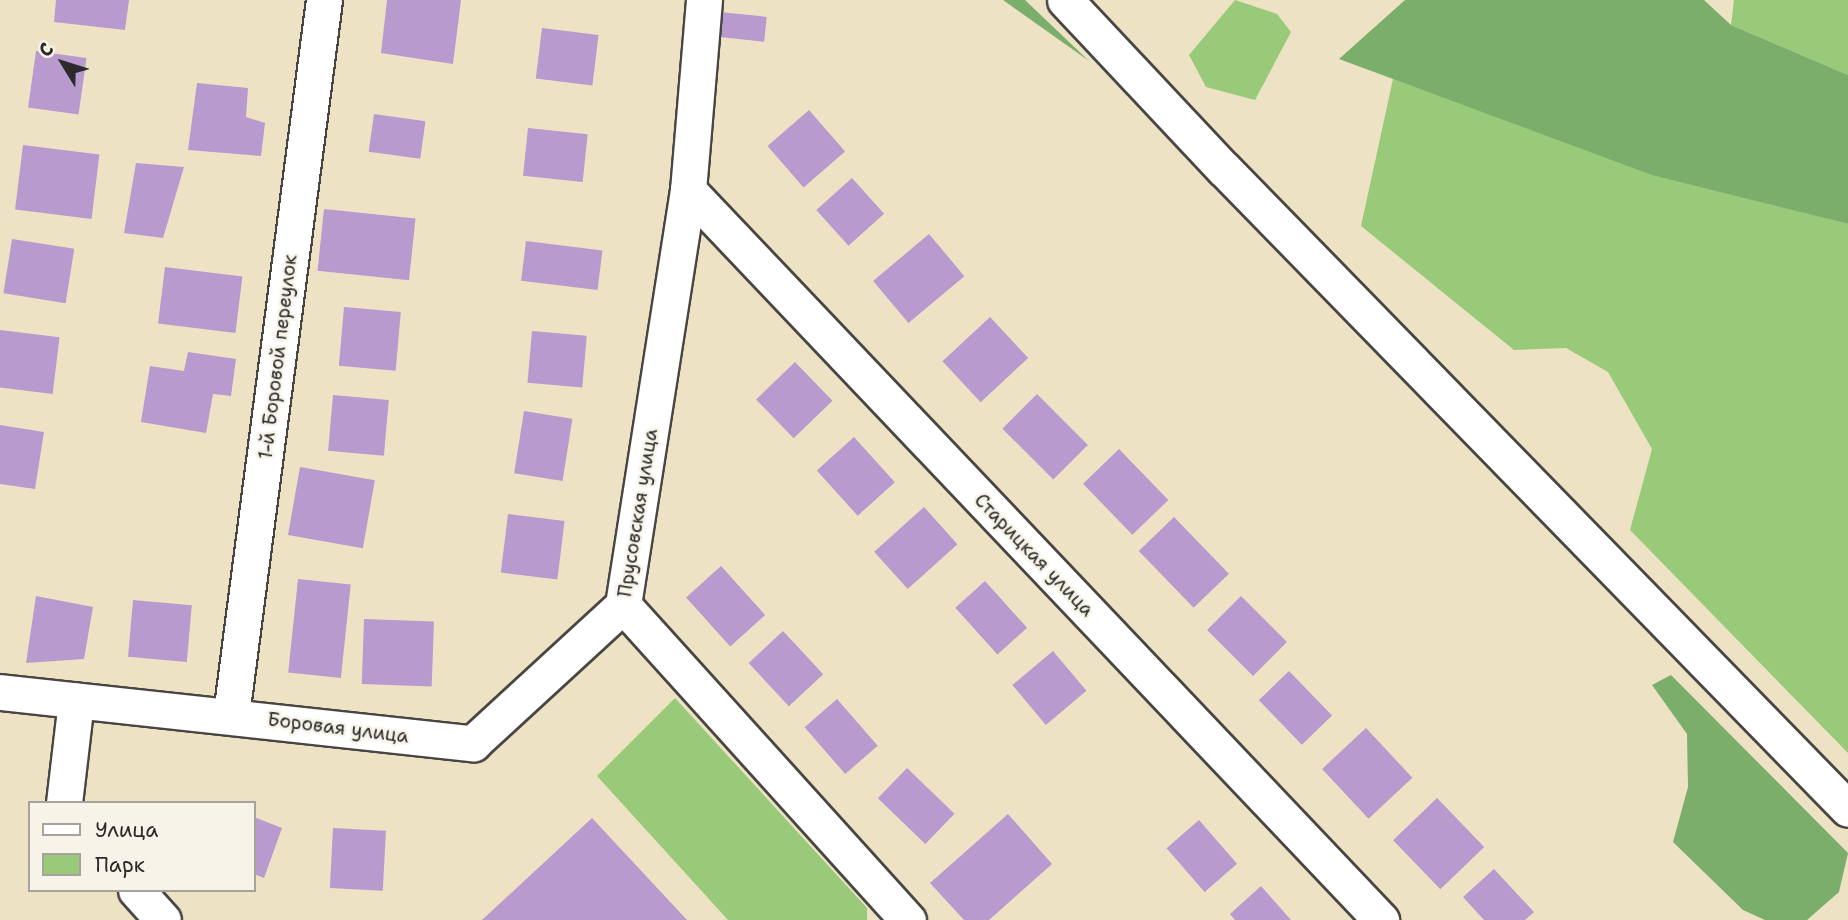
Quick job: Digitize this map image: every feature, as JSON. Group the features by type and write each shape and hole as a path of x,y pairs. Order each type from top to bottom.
{"street":[{"name":"1-й Боровой переулок","path":"231,715 324,0"},
{"name":"Прусовская улица","path":"704,0 688,190 622,605 898,916"},
{"path":"1065,0 1243,188 1848,808"},
{"name":"Старицкая улица","path":"688,190 1381,920"},
{"name":"Боровая улица","path":"0,692 473,743 622,605"},
{"path":"64,801 76,701"},
{"path":"138,892 163,920"}],"green space":[{"path":"1003,0 1025,0 1089,61"},
{"path":"1235,0 1277,14 1291,32 1255,100 1206,87 1189,55"},
{"path":"1405,0 1704,0 1731,25 1848,75 1848,224 1652,175 1339,59"},
{"path":"1734,0 1848,0 1848,75 1731,25"},
{"path":"1393,79 1666,178 1848,224 1848,753 1630,530 1652,449 1608,372 1566,348 1514,350 1361,226"},
{"path":"1671,675 1848,853 1839,892 1807,920 1765,920 1743,910 1673,842 1688,787 1687,734 1652,685"},
{"path":"675,698 867,908 867,920 728,920 597,776"}],"building":[{"path":"56,0 129,0 125,30 54,22"},
{"path":"387,0 461,0 453,64 381,53"},
{"path":"720,12 767,17 764,42 717,37"},
{"path":"542,28 599,35 592,86 536,79"},
{"path":"36,51 87,58 79,115 28,107"},
{"path":"197,83 248,88 246,117 265,123 261,156 188,150"},
{"path":"809,110 845,152 804,188 767,146"},
{"path":"374,114 425,121 420,159 369,152"},
{"path":"528,128 588,134 583,182 523,176"},
{"path":"23,145 99,154 92,219 15,210"},
{"path":"136,163 184,167 163,238 124,233"},
{"path":"852,178 884,214 848,246 816,210"},
{"path":"324,209 415,219 409,280 318,271"},
{"path":"929,234 964,276 908,323 873,281"},
{"path":"12,239 74,249 66,303 3,293"},
{"path":"526,241 602,250 598,290 521,281"},
{"path":"165,267 242,277 235,333 158,324"},
{"path":"344,307 401,312 396,371 339,366"},
{"path":"990,317 1028,358 981,402 942,361"},
{"path":"0,330 60,337 53,394 0,387"},
{"path":"532,331 587,336 582,388 527,383"},
{"path":"188,352 236,359 231,396 213,394 206,433 141,422 150,366 184,371"},
{"path":"795,362 833,401 794,438 756,400"},
{"path":"1037,394 1088,445 1053,480 1002,429"},
{"path":"333,395 389,400 384,456 328,451"},
{"path":"524,411 572,419 563,481 514,473"},
{"path":"0,425 44,432 35,489 0,484"},
{"path":"854,437 895,482 858,516 817,470"},
{"path":"1119,449 1168,500 1132,535 1083,484"},
{"path":"300,467 375,480 363,548 288,535"},
{"path":"924,507 957,544 908,589 874,552"},
{"path":"508,514 565,521 557,580 501,573"},
{"path":"1174,517 1229,574 1194,608 1139,551"},
{"path":"721,566 765,615 730,646 686,597"},
{"path":"298,579 351,585 341,678 288,672"},
{"path":"985,581 1027,628 997,655 955,608"},
{"path":"36,596 93,607 84,659 26,663"},
{"path":"1241,596 1287,642 1253,676 1207,630"},
{"path":"133,600 192,605 187,662 128,657"},
{"path":"364,619 434,621 432,686 362,684"},
{"path":"783,631 823,674 789,706 749,663"},
{"path":"1053,651 1086,691 1046,725 1012,685"},
{"path":"1289,671 1332,716 1302,745 1259,700"},
{"path":"837,699 878,746 845,774 805,727"},
{"path":"1366,728 1412,778 1368,819 1322,769"},
{"path":"907,768 954,814 925,844 878,798"},
{"path":"1437,798 1484,847 1440,889 1393,840"},
{"path":"1008,814 1052,864 989,920 964,920 930,883"},
{"path":"256,818 282,828 264,878 256,875"},
{"path":"592,818 687,920 482,920"},
{"path":"1199,820 1237,864 1205,892 1167,848"},
{"path":"333,828 386,831 383,891 330,888"},
{"path":"1494,869 1534,912 1525,920 1484,920 1463,897"},
{"path":"1261,886 1291,920 1235,920 1230,914"}]}
